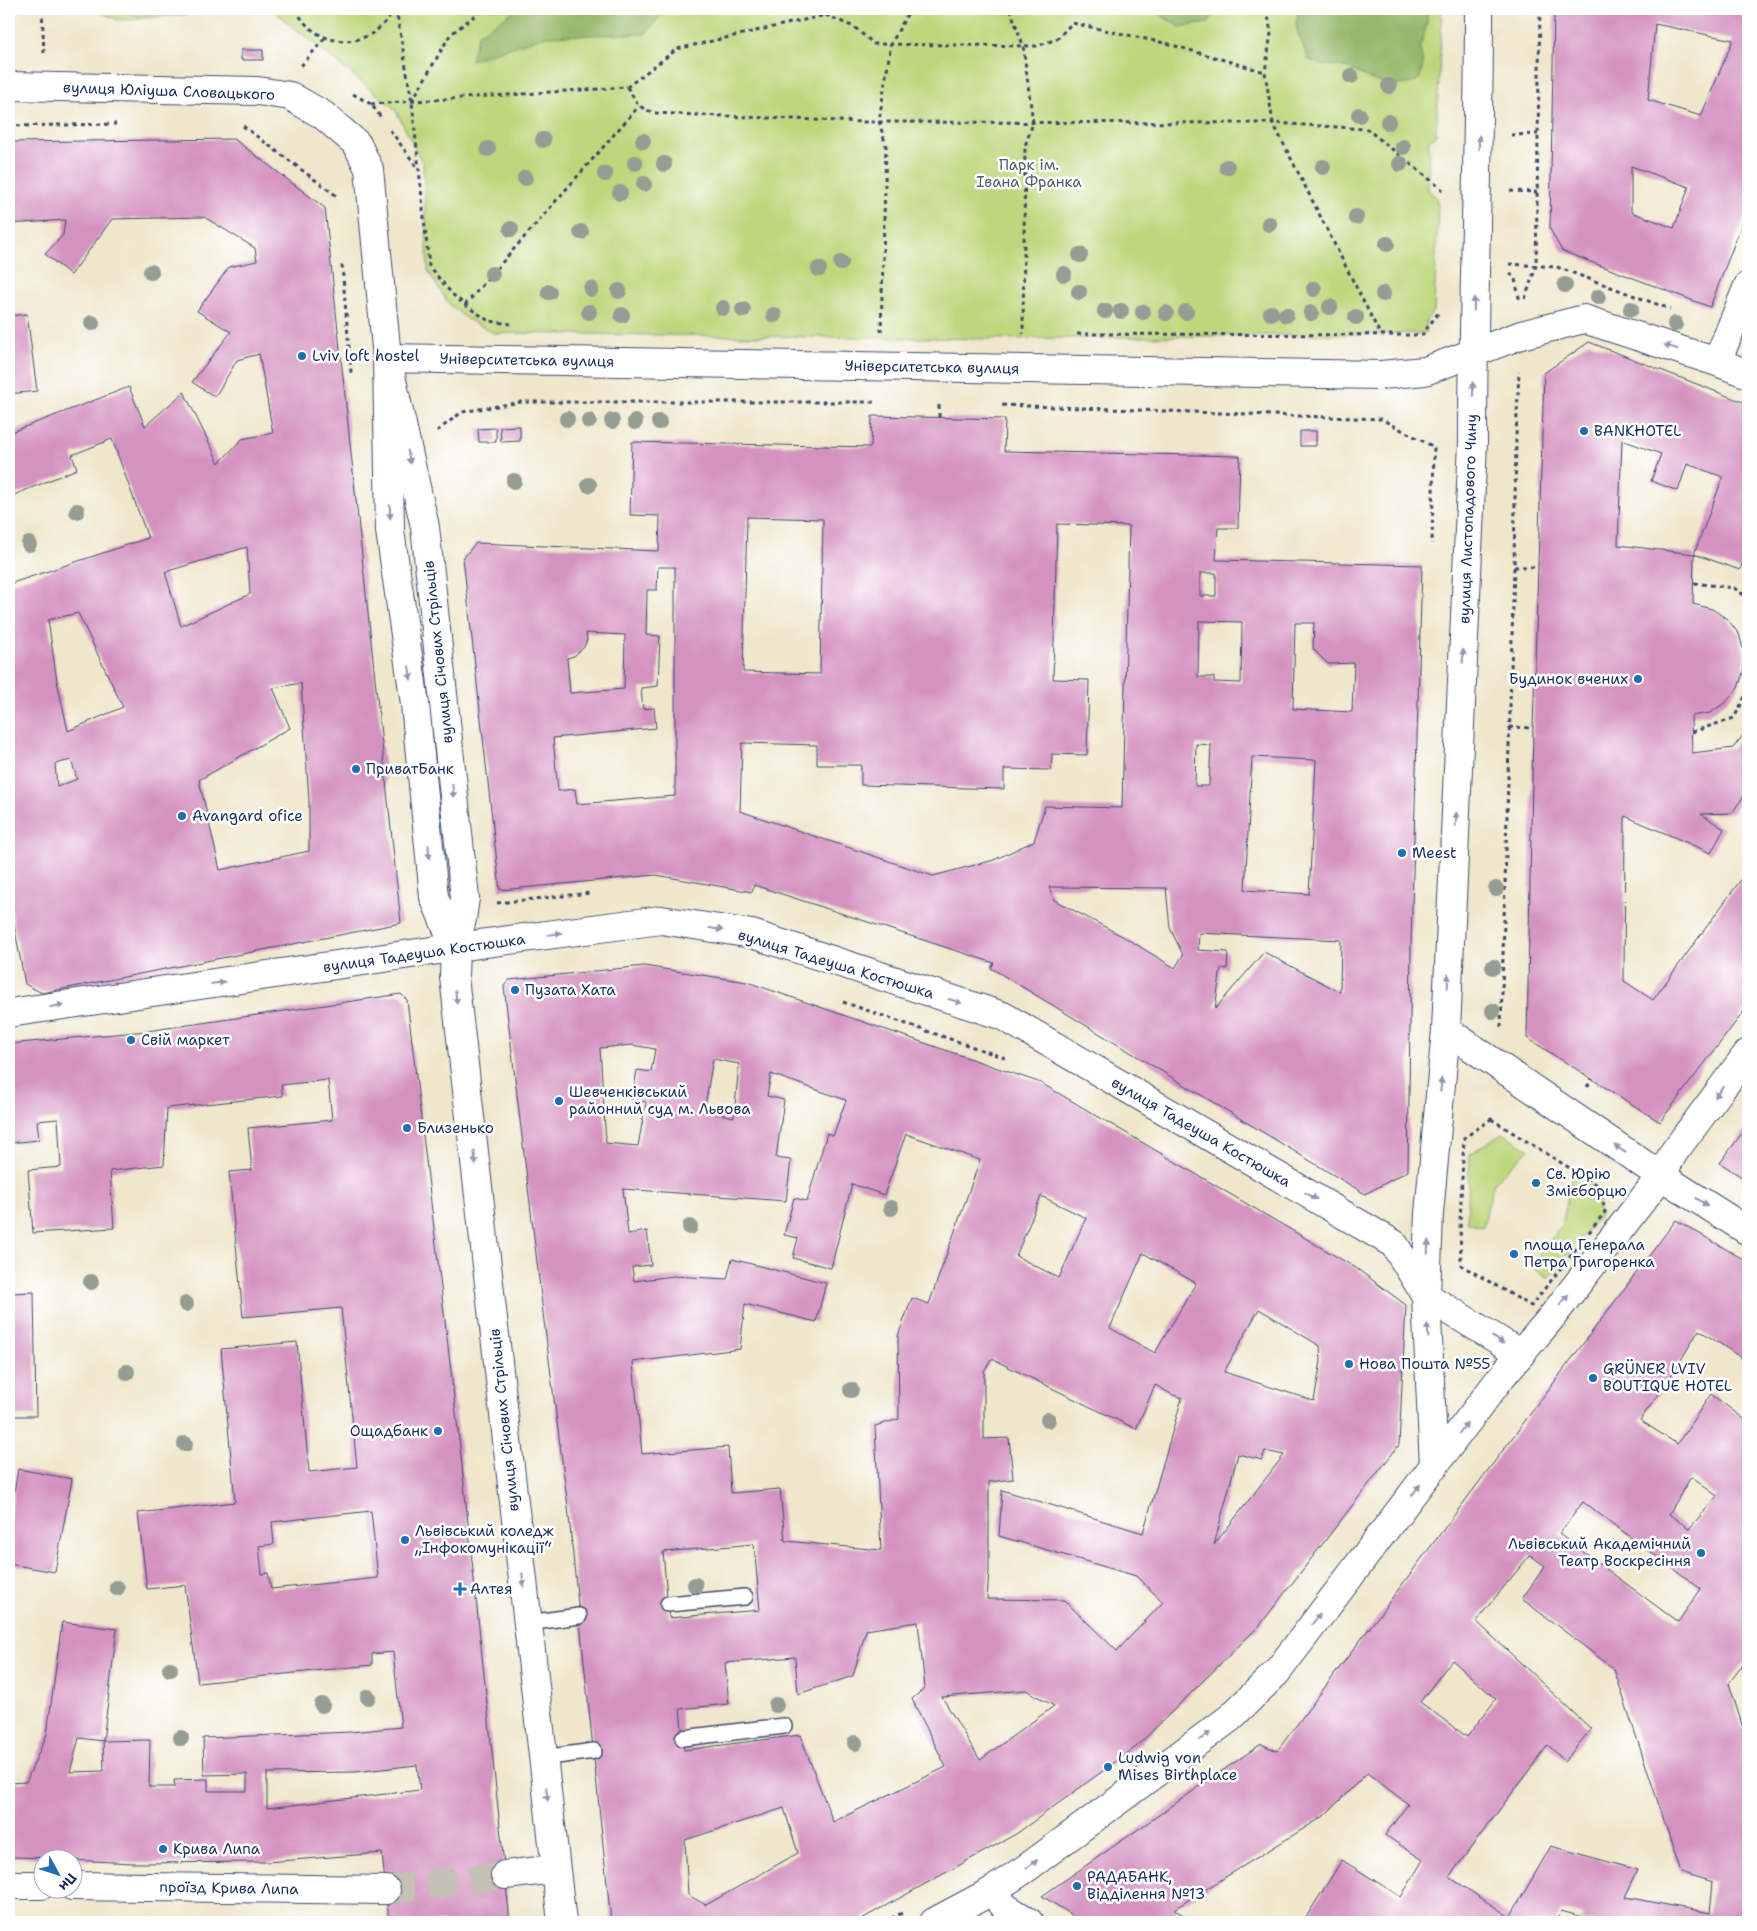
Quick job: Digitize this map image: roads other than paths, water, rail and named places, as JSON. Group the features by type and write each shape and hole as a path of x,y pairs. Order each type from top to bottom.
{"street":[{"name":"вулиця Листопадового Чину","path":"1446,1030 1473,442 1473,353 1479,126 1479,9"},
{"name":"вулиця Юліуша Словацького","path":"9,86 258,91 290,96 324,115"},
{"name":"вулиця Січових Стрільців","path":"324,115 358,144 369,169 387,358 425,527 465,898 462,919 454,948 454,977 562,1922"},
{"path":"1717,362 1748,286"},
{"name":"Університетська вулиця","path":"387,358 1381,374 1425,371 1521,335 1584,319 1717,362 1748,374"},
{"name":"вулиця Тадеуша Костюшка","path":"9,1013 454,948 661,920 752,934 1003,1016 1394,1244 1426,1296"},
{"path":"1434,1467 1426,1296 1429,1213 1446,1030 1661,1176 1748,1231"},
{"path":"934,1922 992,1891 1028,1867 1230,1718 1276,1672 1347,1577 1661,1176 1674,1152 1748,1053"},
{"path":"1426,1296 1521,1354"},
{"path":"505,1875 555,1869"},
{"path":"9,1885 32,1885"},
{"name":"проїзд Крива Липа","path":"82,1886 386,1890"},
{"path":"992,1891 1006,1907 1028,1922"}],"lane":[{"path":"668,1604 745,1597"},
{"path":"528,1624 579,1616"},
{"path":"683,1738 784,1726"},
{"path":"542,1758 594,1750"}],"tunnel":[{"path":"386,1890 505,1875"}],"place":[{"name":"Lviv loft hostel","path":"302,356"},
{"name":"BANKHOTEL","path":"1584,431"},
{"name":"Будинок вчених","path":"1638,679"},
{"name":"ПриватБанк","path":"356,769"},
{"name":"Avangard ofice","path":"182,816"},
{"name":"Meest","path":"1402,853"},
{"name":"Пузата Хата","path":"515,990"},
{"name":"Свій маркет","path":"131,1040"},
{"name":"Шевченківський районний суд м. Львова","path":"559,1101"},
{"name":"Близенько","path":"407,1128"},
{"name":"Св. Юрію Змієборцю","path":"1536,1183"},
{"name":"площа Генерала Петра Григоренка","path":"1514,1254"},
{"name":"Нова Пошта №55","path":"1349,1364"},
{"name":"GRÜNER LVIV BOUTIQUE HOTEL","path":"1593,1378"},
{"name":"Ощадбанк","path":"438,1431"},
{"name":"Львівський коледж „Інфокомунікації“","path":"405,1540"},
{"name":"Львівський Академічний Театр Воскресіння","path":"1701,1553"},
{"name":"Алтея","path":"460,1589"},
{"name":"Ludwig von Mises Birthplace","path":"1108,1767"},
{"name":"Крива Липа","path":"163,1849"},
{"name":"РАДАБАНК, Відділення №13","path":"1077,1886"}],"park label":[{"name":"Парк ім. Івана Франка","path":"1029,174"}]}
